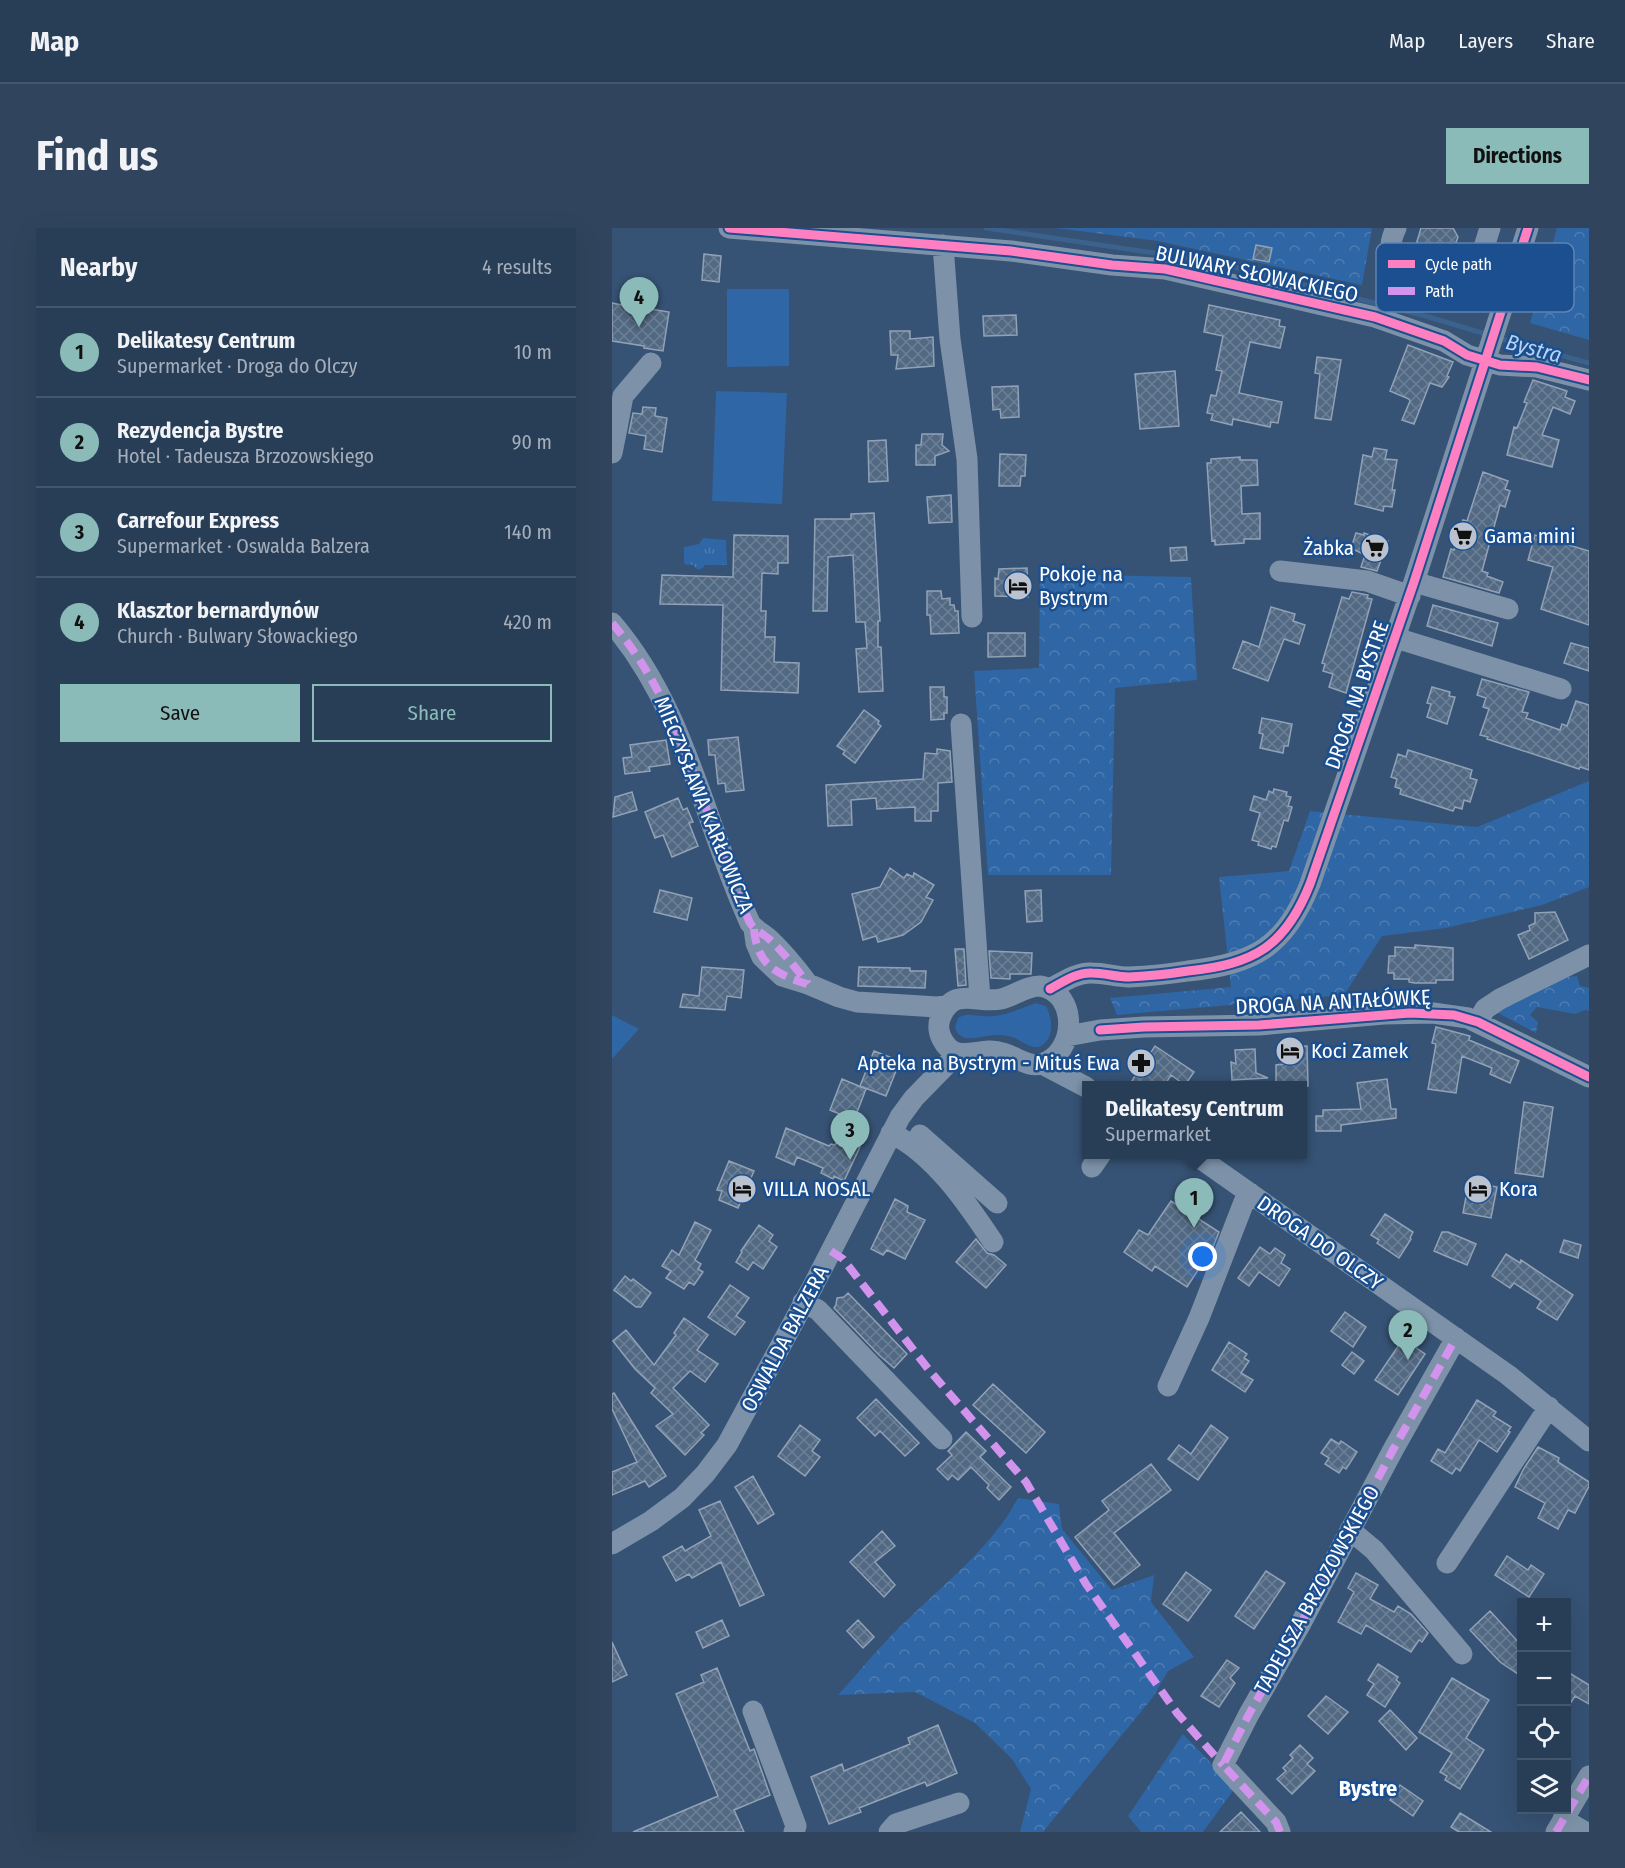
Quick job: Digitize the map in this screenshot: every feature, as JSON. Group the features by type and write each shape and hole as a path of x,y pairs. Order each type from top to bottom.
{"street":[{"name":"BULWARY SŁOWACKIEGO","path":"729,228 1011,251 1112,265 1165,269 1375,317 1444,340 1467,355 1486,356 1506,367 1537,367 1589,380"},
{"path":"1391,243 1396,228"},
{"path":"1485,243 1490,228"},
{"name":"DROGA NA BYSTRE","path":"1523,243 1528,228"},
{"path":"943,245 950,339 967,459 972,617"},
{"name":"DROGA NA BYSTRE","path":"1050,989 1086,973 1130,977 1228,965 1256,954 1282,933 1296,914 1310,884 1396,638 1500,312"},
{"path":"612,453 615,427 623,396 651,363"},
{"path":"1280,571 1367,581 1508,609"},
{"name":"MIECZYSŁAWA KARŁOWICZA","path":"612,623 642,661 670,713 742,904 754,929 791,961 808,984 839,998 857,1002 937,1007 948,1005 961,998 1000,999 1034,986 1050,989"},
{"path":"1396,638 1562,689"},
{"path":"961,724 980,999"},
{"path":"1478,1022 1485,1010 1500,999 1589,955"},
{"name":"DROGA NA BYSTRE","path":"1042,1064 1056,1056 1077,993 1090,983 1110,976"},
{"path":"1050,989 1060,996 1077,1072 1086,1081"},
{"name":"MIECZYSŁAWA KARŁOWICZA","path":"885,1004 915,1014 947,1040"},
{"name":"OSWALDA BALZERA","path":"612,1544 672,1505 689,1491 713,1465 735,1433 895,1125 914,1098 947,1040 941,1015 948,1005"},
{"name":"DROGA NA ANTAŁÓWKĘ","path":"1066,1027 1100,1030 1259,1025 1410,1013 1454,1015 1478,1022 1589,1077"},
{"path":"947,1040 966,1055 989,1051 1001,1052 1029,1064 1042,1064 1082,1085"},
{"path":"895,1125 997,1203"},
{"path":"895,1125 905,1140 961,1195 993,1242"},
{"name":"DROGA DO OLCZY","path":"1200,1159 1456,1338 1588,1438"},
{"path":"1168,1386 1199,1318 1244,1202 1250,1193"},
{"path":"803,1302 818,1310 942,1439"},
{"name":"TADEUSZA BRZOZOWSKIEGO","path":"1280,1832 1276,1822 1223,1765 1456,1338"},
{"path":"1447,1563 1549,1407"},
{"path":"1350,1530 1374,1550 1462,1654"},
{"path":"753,1711 796,1826 794,1832"},
{"path":"1585,1832 1560,1825 1589,1776"},
{"path":"889,1832 896,1824 959,1803"}],"green space":[{"path":"1056,228 1372,228 1362,285 1158,241"},
{"path":"1557,228 1589,228 1589,340 1530,323 1533,312 1574,312 1574,243 1553,243"},
{"path":"727,289 789,289 789,366 727,367"},
{"path":"716,391 787,393 782,504 712,501"},
{"path":"703,538 726,540 727,565 705,565 698,570 693,565 684,564 684,547 699,544"},
{"path":"1040,574 1191,577 1197,680 1115,688 1111,875 988,875 974,671 1039,668"},
{"path":"1589,781 1589,887 1542,905 1446,928 1382,936 1344,995 1117,1015 1110,998 1231,987 1219,877 1289,871 1310,811 1477,827"},
{"path":"1577,976 1580,986 1589,988 1589,1011 1585,1010 1575,1014 1537,1007 1530,1015 1538,1022 1536,1033 1498,1013 1500,1004 1560,978"},
{"path":"1036,1003 1046,1006 1051,1023 1048,1039 1039,1047 1025,1044 1005,1035 964,1038 955,1028 958,1018 964,1015 995,1016"},
{"path":"612,1015 639,1029 612,1059"},
{"path":"1018,1498 1059,1504 1062,1529 1112,1590 1154,1575 1151,1602 1194,1657 1168,1671 1153,1697 1043,1832 1020,1832 1031,1789 1012,1759 975,1723 915,1692 838,1695 880,1647 982,1548"},
{"path":"1183,1734 1235,1788 1203,1832 1141,1832 1128,1816"}],"building":[{"path":"1421,228 1453,228 1458,237 1456,243 1416,243"},
{"path":"1256,245 1272,248 1269,262 1253,259"},
{"path":"704,254 721,256 719,282 702,280"},
{"path":"612,303 651,307 651,309 669,312 663,351 612,341"},
{"path":"1209,305 1280,320 1279,326 1285,327 1280,348 1250,342 1239,393 1282,402 1278,423 1271,422 1270,427 1233,419 1232,425 1211,420 1213,414 1207,413 1211,395 1216,396 1222,371 1216,370 1223,336 1204,332"},
{"path":"1016,315 1017,335 984,336 983,316"},
{"path":"890,331 910,331 910,339 933,337 934,366 896,369 898,355 891,355"},
{"path":"1408,345 1453,362 1447,376 1449,377 1442,387 1430,383 1414,424 1402,420 1409,399 1390,391"},
{"path":"1317,357 1341,360 1331,420 1315,418 1320,374 1315,373"},
{"path":"1175,371 1179,426 1140,429 1135,374"},
{"path":"1533,380 1567,391 1565,397 1575,401 1570,414 1553,407 1542,435 1559,440 1552,467 1507,455 1514,427 1517,428"},
{"path":"1018,386 1019,417 1001,418 1000,409 993,410 992,387"},
{"path":"643,407 656,408 655,416 667,418 662,452 644,449 646,436 629,433 633,413 642,414"},
{"path":"922,434 943,434 942,445 949,451 935,456 935,465 916,465 916,445 921,445"},
{"path":"886,440 888,481 869,482 868,441"},
{"path":"1374,448 1387,450 1385,459 1397,460 1392,507 1384,506 1383,511 1355,504 1363,455 1372,457"},
{"path":"1000,454 1026,455 1025,476 1021,476 1020,486 999,486"},
{"path":"1240,457 1240,460 1257,460 1258,485 1241,486 1242,514 1260,513 1260,539 1244,539 1244,543 1215,545 1215,540 1212,541 1207,463 1211,463 1211,459"},
{"path":"1483,472 1508,481 1505,489 1510,491 1505,507 1500,505 1482,571 1488,573 1487,576 1503,582 1499,593 1443,577 1463,520 1467,521"},
{"path":"951,495 952,522 929,523 927,497"},
{"path":"874,513 880,621 878,621 878,647 881,647 883,691 859,692 856,649 867,648 865,622 856,622 853,555 828,557 827,611 813,611 815,519 851,519 851,514"},
{"path":"1356,533 1364,535 1364,533 1388,541 1377,571 1361,567 1365,555 1351,548"},
{"path":"734,535 788,536 788,563 778,563 778,574 762,573 761,611 766,611 765,637 775,637 774,662 799,663 798,693 721,690 723,605 660,604 662,575 733,577"},
{"path":"1535,535 1589,551 1589,625 1541,609 1553,567 1528,560"},
{"path":"1186,547 1187,560 1171,561 1170,548"},
{"path":"1027,568 1028,597 995,596 995,578 998,579 999,569"},
{"path":"927,591 941,591 942,599 950,598 950,605 954,605 955,611 958,611 959,633 931,634 930,615 927,615"},
{"path":"1352,592 1368,595 1367,598 1372,599 1346,693 1329,687 1333,674 1323,671 1325,664 1322,663 1342,597 1349,599"},
{"path":"1433,605 1498,623 1492,646 1427,626"},
{"path":"1271,607 1295,614 1293,621 1305,625 1299,644 1284,639 1268,681 1233,668 1243,641 1259,647"},
{"path":"988,633 1025,633 1025,656 988,657"},
{"path":"1571,643 1589,648 1589,671 1564,663"},
{"path":"1482,679 1529,692 1522,712 1528,713 1526,718 1560,730 1562,724 1567,726 1576,701 1589,705 1589,770 1580,767 1579,769 1480,735 1489,709 1483,707 1486,698 1477,695"},
{"path":"930,687 944,687 944,697 947,697 947,713 944,713 944,719 931,720"},
{"path":"1432,687 1450,692 1449,696 1455,697 1447,724 1427,717 1431,704 1427,703"},
{"path":"864,710 879,721 878,724 881,726 855,763 843,754 845,751 837,746"},
{"path":"1262,718 1292,724 1288,746 1284,746 1283,753 1260,748 1263,734 1259,733"},
{"path":"738,737 744,790 726,792 725,783 718,784 715,755 709,755 708,740"},
{"path":"666,740 670,764 649,767 650,771 625,774 623,758 632,757 630,745"},
{"path":"937,749 950,751 952,782 938,783 938,811 931,811 931,821 915,821 915,807 877,809 876,798 851,800 852,825 828,826 826,785 923,779 925,753 937,754"},
{"path":"1408,750 1472,770 1470,778 1477,780 1470,802 1464,800 1462,809 1455,807 1453,811 1400,794 1401,789 1395,787 1397,779 1391,777 1398,754 1406,757"},
{"path":"1274,789 1287,792 1286,796 1291,797 1288,806 1292,807 1288,821 1284,820 1276,847 1272,846 1271,849 1258,845 1259,842 1252,840 1260,813 1250,810 1254,796 1266,800 1269,791 1273,793"},
{"path":"632,792 637,810 613,817 615,797"},
{"path":"678,798 683,810 687,808 693,822 689,823 698,846 672,857 663,835 655,838 645,812"},
{"path":"890,868 904,878 907,874 913,877 914,873 934,885 926,897 933,900 921,922 903,935 878,942 876,936 863,940 852,894 880,887"},
{"path":"660,890 692,898 687,920 654,912"},
{"path":"1041,890 1042,921 1027,922 1025,891"},
{"path":"1555,912 1568,940 1529,959 1518,935 1530,930 1529,926 1535,923 1535,913"},
{"path":"1415,945 1453,948 1453,980 1414,983 1409,982 1409,979 1394,979 1394,973 1388,973 1389,956 1395,956 1395,947 1415,948"},
{"path":"955,949 964,949 966,985 958,986"},
{"path":"989,951 1032,953 1031,974 1010,974 1010,979 991,978"},
{"path":"702,967 744,970 741,998 727,996 725,1010 680,1007 683,994 699,996"},
{"path":"859,967 910,968 910,971 926,971 925,988 858,986"},
{"path":"1436,1027 1470,1036 1469,1040 1519,1061 1510,1083 1490,1074 1492,1068 1462,1056 1456,1093 1428,1089 1436,1044 1432,1043"},
{"path":"1155,1046 1194,1072 1188,1081 1179,1081 1171,1075 1167,1081 1132,1081 1139,1069 1133,1065 1141,1053 1148,1057"},
{"path":"1307,1046 1308,1086 1307,1081 1276,1081 1276,1065 1283,1064 1282,1047"},
{"path":"1255,1049 1256,1073 1268,1078 1232,1080 1231,1062 1236,1064 1235,1050"},
{"path":"874,1051 900,1061 886,1096 860,1086"},
{"path":"842,1079 866,1089 854,1120 830,1110"},
{"path":"1387,1079 1391,1109 1396,1109 1396,1118 1341,1125 1341,1131 1316,1131 1316,1116 1323,1116 1323,1110 1361,1109 1357,1083"},
{"path":"1524,1102 1553,1107 1543,1177 1515,1173"},
{"path":"786,1128 829,1146 835,1145 839,1137 860,1147 844,1181 821,1173 823,1168 797,1157 794,1165 776,1157"},
{"path":"729,1161 754,1171 738,1208 719,1200 722,1191 717,1190"},
{"path":"1469,1181 1497,1187 1491,1218 1463,1213"},
{"path":"895,1199 908,1206 907,1212 925,1220 905,1259 887,1250 883,1255 871,1249"},
{"path":"1171,1201 1219,1232 1213,1247 1187,1287 1155,1266 1152,1271 1124,1252 1139,1230 1148,1235"},
{"path":"1385,1214 1413,1232 1399,1258 1377,1243 1379,1240 1371,1235"},
{"path":"695,1222 711,1230 695,1260 701,1264 698,1269 703,1272 694,1285 689,1282 684,1289 666,1278 671,1271 662,1266 672,1250 679,1255"},
{"path":"759,1225 773,1235 769,1241 777,1247 763,1269 753,1262 748,1270 736,1262"},
{"path":"1442,1232 1448,1232 1476,1244 1467,1265 1434,1251"},
{"path":"976,1239 987,1253 994,1255 1006,1265 986,1288 956,1262"},
{"path":"1564,1240 1581,1245 1578,1258 1560,1252"},
{"path":"1260,1247 1270,1254 1275,1248 1285,1255 1281,1263 1290,1269 1279,1286 1259,1272 1249,1286 1238,1278"},
{"path":"1506,1254 1520,1263 1521,1260 1573,1295 1557,1320 1537,1308 1541,1301 1514,1283 1510,1288 1492,1276"},
{"path":"625,1276 631,1281 633,1279 651,1293 641,1307 636,1307 614,1290"},
{"path":"730,1285 749,1298 736,1316 745,1322 735,1335 708,1317"},
{"path":"848,1293 907,1354 894,1368 834,1308 837,1298 844,1297"},
{"path":"1345,1312 1366,1327 1353,1347 1331,1331"},
{"path":"684,1318 708,1335 697,1350 718,1364 705,1382 690,1371 673,1388 709,1425 701,1433 704,1435 685,1455 656,1426 673,1414 651,1393 655,1388 635,1369 613,1341 626,1330 654,1365 676,1335 674,1333"},
{"path":"1403,1339 1425,1354 1398,1395 1375,1380"},
{"path":"1229,1342 1247,1354 1244,1358 1249,1361 1241,1373 1253,1380 1245,1392 1212,1370"},
{"path":"1352,1352 1364,1361 1354,1374 1342,1365"},
{"path":"993,1384 1045,1432 1026,1453 973,1405"},
{"path":"614,1393 666,1476 649,1487 645,1481 612,1495 612,1472 637,1462 612,1409 612,1394"},
{"path":"876,1399 919,1443 905,1456 880,1431 875,1436 857,1418"},
{"path":"1477,1400 1496,1412 1493,1416 1511,1427 1508,1431 1510,1432 1497,1452 1479,1440 1460,1471 1456,1468 1452,1474 1431,1461 1438,1449 1445,1453"},
{"path":"800,1425 820,1440 812,1451 820,1457 805,1476 778,1456"},
{"path":"1211,1425 1228,1438 1198,1480 1168,1459 1179,1445 1191,1454"},
{"path":"966,1432 986,1451 980,1457 1011,1487 999,1500 987,1488 989,1485 971,1467 958,1480 952,1475 948,1480 937,1469 952,1455 948,1451"},
{"path":"1331,1439 1339,1444 1341,1441 1357,1452 1346,1469 1343,1467 1339,1473 1325,1464 1329,1458 1321,1453"},
{"path":"1538,1447 1559,1458 1558,1462 1589,1482 1575,1513 1568,1510 1558,1529 1538,1518 1545,1503 1515,1487"},
{"path":"1151,1464 1171,1490 1114,1533 1140,1565 1114,1585 1075,1537 1109,1510 1102,1501"},
{"path":"753,1476 774,1514 758,1524 735,1487"},
{"path":"720,1501 764,1595 740,1606 721,1562 692,1578 689,1574 676,1581 663,1557 682,1546 685,1551 711,1536 699,1510"},
{"path":"882,1531 895,1546 875,1562 895,1585 884,1597 850,1562"},
{"path":"1507,1556 1528,1570 1531,1565 1544,1574 1529,1597 1495,1575"},
{"path":"1266,1571 1285,1583 1254,1629 1235,1616"},
{"path":"1186,1572 1211,1590 1188,1621 1163,1604"},
{"path":"1356,1573 1378,1585 1370,1599 1394,1612 1398,1606 1411,1614 1428,1633 1422,1642 1419,1640 1411,1652 1366,1625 1361,1634 1338,1622 1354,1592 1348,1588"},
{"path":"1490,1611 1517,1641 1517,1673 1500,1662 1470,1630"},
{"path":"722,1620 729,1636 703,1648 696,1632"},
{"path":"858,1620 874,1637 863,1648 847,1631"},
{"path":"612,1642 627,1675 612,1682"},
{"path":"1227,1660 1239,1668 1230,1678 1235,1683 1219,1707 1201,1696"},
{"path":"1378,1664 1398,1677 1396,1680 1400,1683 1385,1707 1367,1695 1374,1684 1368,1680"},
{"path":"717,1668 750,1751 754,1749 770,1795 734,1810 744,1832 633,1832 718,1796 676,1694 704,1682 701,1675"},
{"path":"1571,1674 1589,1685 1589,1704 1575,1696 1571,1702"},
{"path":"1452,1678 1489,1700 1466,1738 1484,1750 1460,1789 1445,1780 1447,1776 1440,1772 1452,1753 1419,1732"},
{"path":"1326,1696 1348,1712 1328,1734 1308,1716"},
{"path":"1390,1710 1417,1738 1406,1750 1379,1721"},
{"path":"938,1725 957,1773 927,1786 925,1782 859,1808 861,1812 829,1824 811,1777 842,1764 844,1771 910,1744 908,1738"},
{"path":"1300,1745 1313,1758 1307,1764 1315,1771 1292,1794 1277,1779 1286,1771 1283,1768 1293,1758 1290,1755"},
{"path":"1400,1785 1423,1801 1413,1816 1390,1800"},
{"path":"1241,1812 1260,1832 1220,1832"},
{"path":"1460,1813 1491,1832 1459,1832 1451,1827"}],"waterway":[{"name":"Bystra","path":"986,228 1215,262 1376,303"},
{"name":"Bystra","path":"1410,312 1489,335"},
{"name":"Bystra","path":"1498,338 1589,363"}],"marked path":[{"path":"612,623 637,656 676,729 750,923 780,950 808,984"},
{"path":"754,929 759,951 764,960 777,972 807,984"},
{"path":"831,1251 843,1259 929,1370 1026,1482 1086,1584 1177,1713 1223,1765"},
{"path":"1280,1832 1276,1822 1223,1765 1456,1338"},
{"path":"1556,1832 1589,1776"}],"cycle path":[{"path":"729,228 1011,251 1112,265 1165,269 1375,317 1444,341 1467,355 1500,365 1537,367 1589,380"},
{"path":"1523,243 1528,228"},
{"path":"1050,989 1070,978 1086,973 1136,977 1211,968 1231,963 1249,957 1264,948 1290,923 1310,884 1414,582 1501,312"},
{"path":"1100,1030 1259,1025 1410,1013 1454,1015 1478,1022 1589,1077"}],"place":[{"name":"Klasztor bernardynów","path":"639,327"},
{"name":"Gama mini","path":"1463,536"},
{"name":"Żabka","path":"1375,548"},
{"name":"Pokoje na Bystrym","path":"1018,586"},
{"name":"Koci Zamek","path":"1290,1051"},
{"name":"Apteka na Bystrym - Mituś Ewa","path":"1141,1063"},
{"name":"Carrefour Express","path":"850,1160"},
{"name":"VILLA NOSAL","path":"742,1189"},
{"name":"Kora","path":"1478,1189"},
{"name":"Delikatesy Centrum","path":"1194,1228"},
{"name":"Rezydencja Bystre","path":"1408,1360"}],"district":[{"name":"Bystre","path":"1368,1788"}]}
